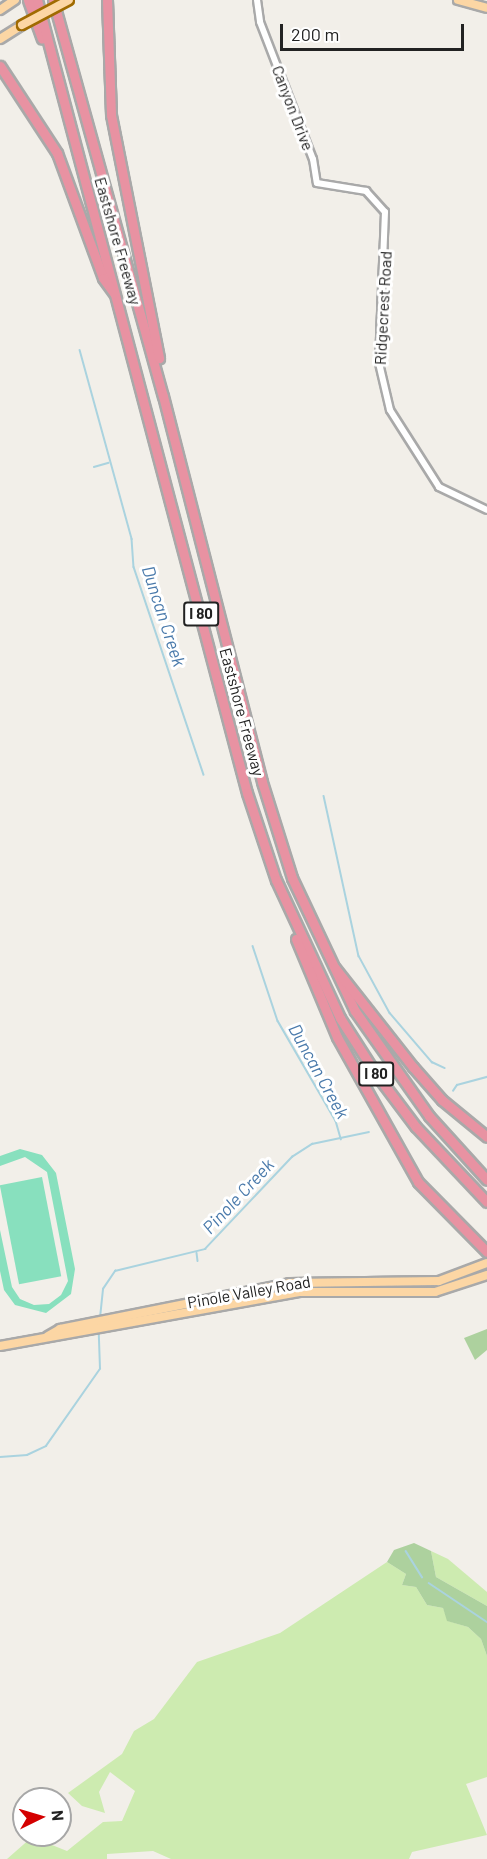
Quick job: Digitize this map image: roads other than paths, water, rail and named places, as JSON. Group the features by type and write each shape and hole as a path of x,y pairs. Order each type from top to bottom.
{"highway":[{"path":"28,0 57,78"},
{"name":"Eastshore Freeway","path":"37,0 119,299 250,802 294,925 340,1018 376,1074 416,1127 487,1202"},
{"name":"Eastshore Freeway","path":"53,0 163,396 274,825 333,967 394,1070 487,1180"},
{"path":"107,0 111,115 163,374 163,396"},
{"path":"0,66 57,153 103,278 119,299"},
{"path":"294,925 300,953 321,1005 418,1182 487,1252"},
{"path":"333,967 344,975 395,1047 435,1092 487,1137"}],"main road":[{"path":"0,10 15,0"},
{"path":"0,39 69,0"},
{"path":"458,0 487,8"},
{"name":"Pinole Valley Road","path":"112,1324 290,1283 439,1281 487,1263"},
{"name":"Pinole Valley Road","path":"0,1346 88,1328 299,1292 435,1292 487,1275"}],"street":[{"name":"Canyon Drive","path":"257,0 260,22 313,159 317,183"},
{"name":"Ridgecrest Road","path":"317,183 366,191 383,206 387,227 379,363 384,395 439,487 487,510"}],"waterway":[{"name":"Duncan Creek","path":"80,350 132,539 134,567 204,775"},
{"name":"Duncan Creek","path":"94,467 108,463"},
{"path":"324,796 359,956 390,1013 432,1062 445,1068"},
{"name":"Duncan Creek","path":"253,946 278,1021 336,1121 341,1139"},
{"name":"Pinole Creek","path":"453,1091 457,1085 487,1077"},
{"name":"Pinole Creek","path":"100,1318 103,1289 115,1271 205,1249 292,1157 312,1144 369,1132"},
{"path":"197,1253 198,1261"},
{"name":"Pinole Creek","path":"0,1457 27,1455 46,1446 100,1369 99,1331"},
{"path":"406,1551 422,1577"},
{"path":"429,1583 487,1622"}]}
